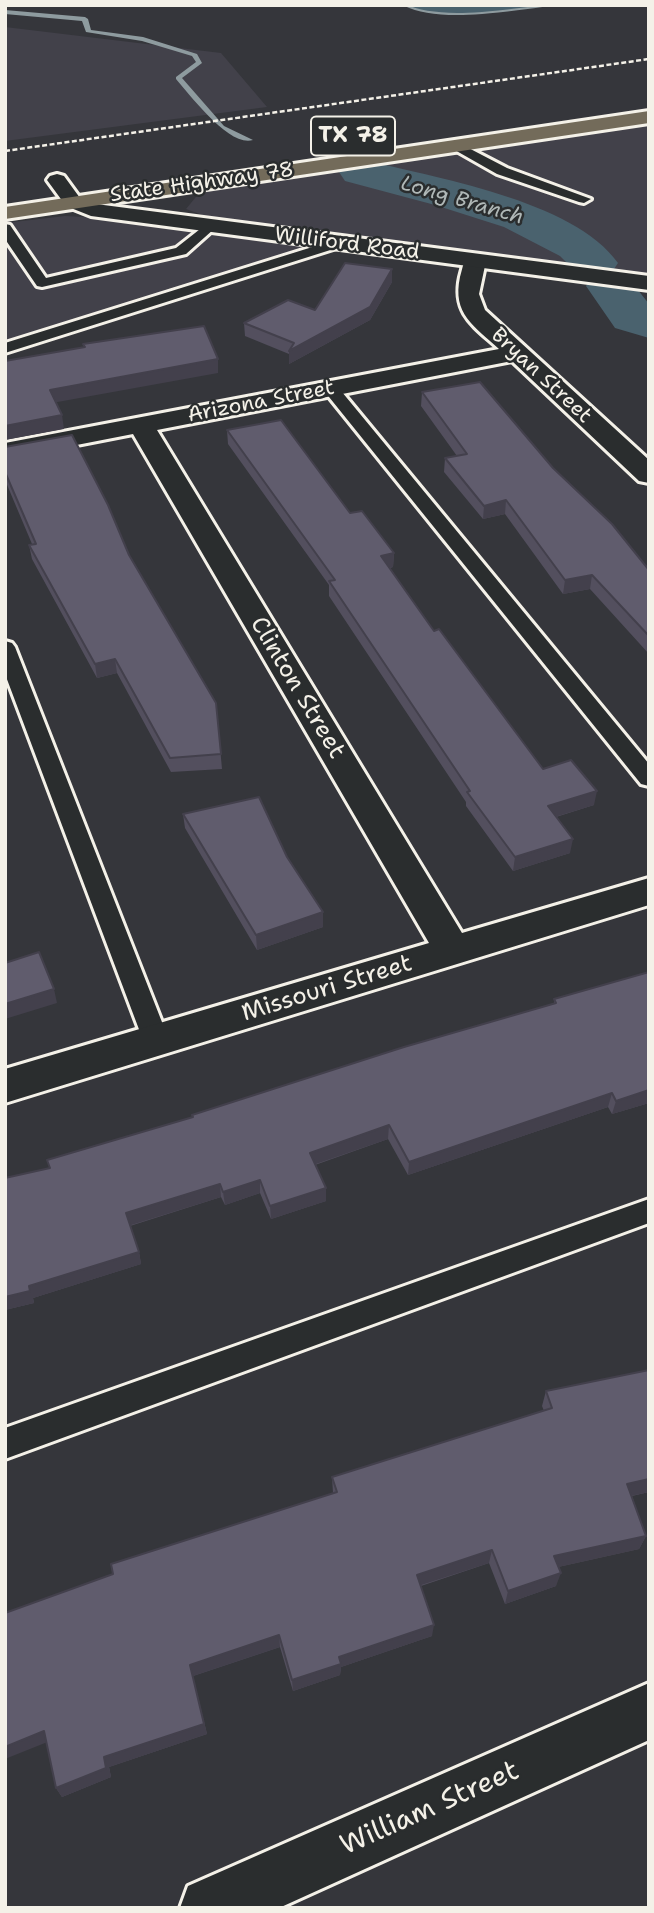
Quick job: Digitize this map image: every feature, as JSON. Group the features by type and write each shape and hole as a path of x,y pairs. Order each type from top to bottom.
{"main road":[{"name":"State Highway 78","path":"5,213 649,117"},
{"name":"State Highway 78","path":"31,184 85,176"},
{"path":"174,222 171,212 174,203 193,185"}],"street":[{"path":"57,180 73,202"},
{"name":"Williford Road","path":"73,202 91,210 174,222 649,283"},
{"name":"Bryan Street","path":"475,261 468,294 474,313 649,475"},
{"name":"Arizona Street","path":"5,451 517,353"},
{"name":"Clinton Street","path":"141,425 453,951"},
{"name":"Missouri Street","path":"5,1086 649,891"},
{"name":"William Street","path":"210,1908 649,1711"}],"lane":[{"path":"457,146 502,172 584,199"},
{"path":"5,228 42,283 181,251 209,226"},
{"path":"5,348 338,243"},
{"path":"331,389 649,779"},
{"path":"5,647 156,1040"},
{"path":"5,1444 649,1211"}],"shaded area":[{"path":"5,27 221,53 267,107 5,141"},
{"path":"649,124 649,275 219,221 186,209 200,192"},
{"path":"65,216 103,218 326,247 5,344 5,223"}],"water":[{"path":"405,5 552,5 457,14 420,10"}],"building":[{"path":"345,263 392,269 370,307 289,351 294,343 244,323 288,300 315,310"},
{"path":"204,326 218,359 50,390 62,415 5,426 5,361 85,347 83,344"},
{"path":"480,382 553,468 612,524 649,570 649,636 592,575 565,580 506,500 484,506 445,458 467,454 422,392"},
{"path":"281,420 350,513 362,511 394,553 381,556 434,631 439,629 543,769 571,760 597,791 548,806 573,839 515,857 467,792 470,791 329,581 335,580 227,430"},
{"path":"72,435 108,505 129,555 216,703 221,754 170,758 115,659 95,664 29,545 36,544 5,472 5,447"},
{"path":"259,797 287,857 323,912 256,935 183,814"},
{"path":"39,952 54,989 5,1004 5,963"},
{"path":"649,972 649,1090 616,1101 612,1093 409,1162 389,1125 310,1153 326,1188 270,1206 260,1180 223,1192 220,1184 126,1213 139,1252 29,1286 30,1291 5,1297 5,1178 50,1168 47,1160 193,1117 192,1115 404,1047 556,1003 554,999"},
{"path":"649,1370 649,1479 627,1484 646,1536 554,1556 561,1573 508,1591 492,1550 417,1575 434,1625 339,1657 341,1664 292,1680 279,1635 190,1665 204,1724 104,1757 106,1768 56,1788 44,1731 5,1747 5,1613 113,1574 111,1564 337,1492 332,1477 552,1408 546,1391"}],"waterway":[{"name":"Long Branch","path":"5,12 85,19 88,31 143,39 195,55 199,63 178,78 222,127 249,140"},
{"name":"Long Branch","path":"360,172 486,205 520,217 576,246 594,263"},
{"name":"Long Branch","path":"610,286 633,317 649,323"}],"railway":[{"path":"5,151 649,59"}]}
